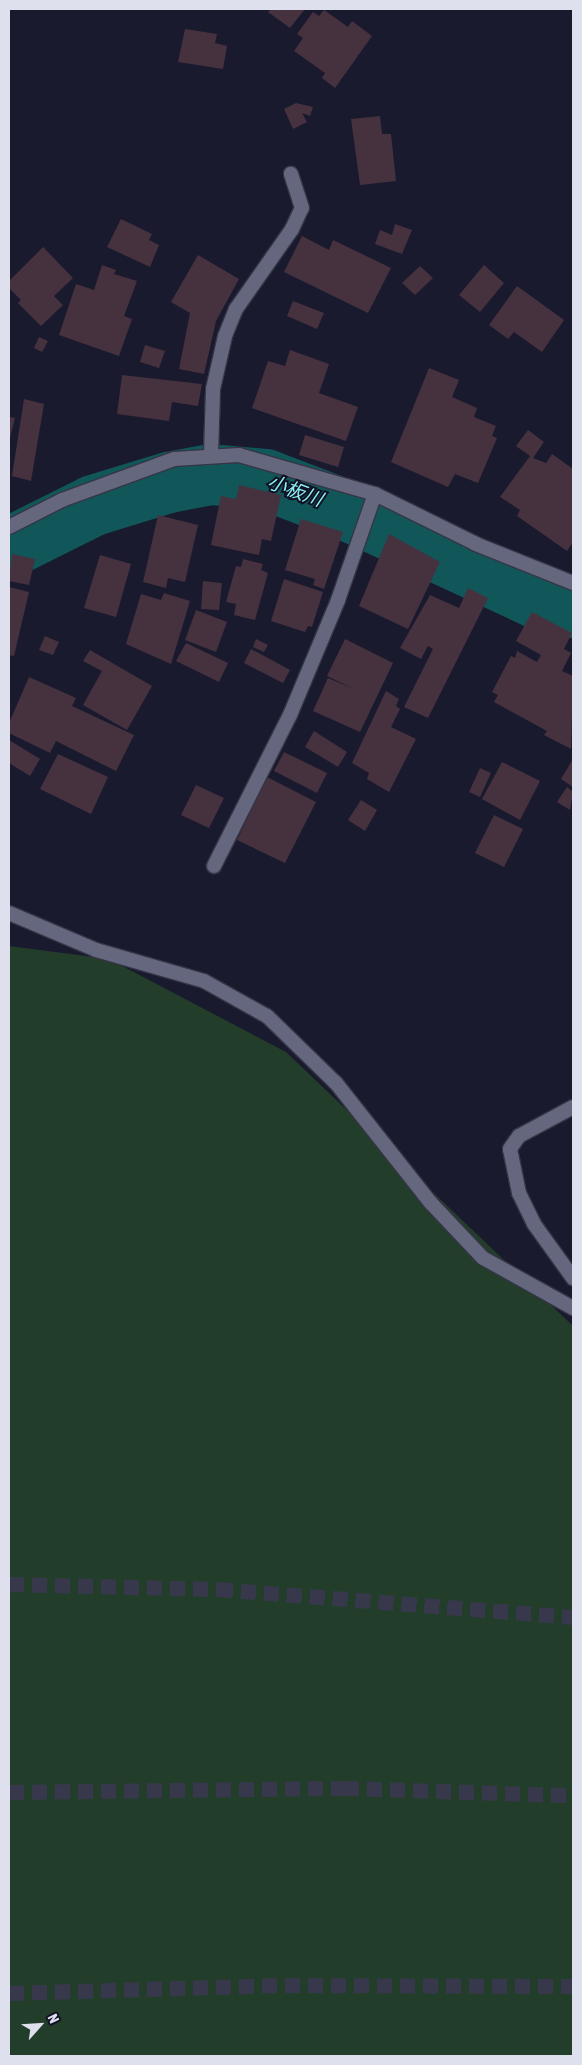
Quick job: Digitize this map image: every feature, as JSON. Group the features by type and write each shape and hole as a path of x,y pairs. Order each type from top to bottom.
{"street":[{"path":"211,454 213,390 225,336 236,309 292,229 302,208 291,174"},
{"path":"9,528 117,478 174,459 211,454 271,461 375,494 476,544 573,583"},
{"path":"214,866 290,715 338,600 375,494"},
{"path":"9,913 96,950 204,981 267,1016 336,1083 430,1202 484,1258 573,1308"},
{"path":"573,1107 519,1136 510,1149 519,1193 534,1224 573,1278"}],"green space":[{"path":"9,946 109,959 286,1052 573,1326 573,2056 9,2056"}],"building":[{"path":"271,9 305,9 290,28 268,12"},
{"path":"324,10 348,27 352,21 372,36 335,88 322,78 325,73 294,51 303,38 297,34 313,12 319,16"},
{"path":"185,29 217,34 215,43 227,46 223,69 178,62"},
{"path":"296,103 313,107 310,116 302,113 307,122 293,129 284,109"},
{"path":"380,116 382,134 391,134 396,181 360,185 351,119"},
{"path":"121,219 152,234 149,240 159,245 150,267 107,247"},
{"path":"395,224 412,230 402,254 375,244 380,230 392,235"},
{"path":"302,236 329,250 333,240 391,268 368,313 284,272"},
{"path":"43,247 73,278 54,296 63,305 41,326 18,303 21,300 9,288 9,281"},
{"path":"198,255 239,279 216,321 204,374 179,369 190,313 171,302"},
{"path":"102,265 116,270 114,274 137,281 124,316 132,319 119,356 59,335 76,284 94,290"},
{"path":"484,265 504,283 480,312 459,295"},
{"path":"420,266 433,278 415,295 402,283"},
{"path":"517,286 564,320 542,352 514,332 508,339 489,325"},
{"path":"293,301 324,313 317,329 287,316"},
{"path":"39,337 48,341 42,352 34,348"},
{"path":"145,345 165,351 159,368 140,362"},
{"path":"290,350 329,364 319,393 358,407 346,441 252,408 268,361 285,366"},
{"path":"429,368 459,380 452,397 477,408 474,417 496,426 492,436 497,438 478,483 455,474 448,487 391,462"},
{"path":"122,375 202,384 198,406 172,402 169,421 117,414"},
{"path":"24,399 44,404 31,481 12,476"},
{"path":"9,417 15,418 9,442"},
{"path":"528,430 544,442 533,458 546,463 552,454 573,469 573,542 567,551 517,516 520,510 500,497 530,456 516,446"},
{"path":"305,435 344,447 338,467 299,455"},
{"path":"239,485 281,495 271,541 262,539 259,555 211,545 221,496 236,499"},
{"path":"158,515 198,525 185,582 168,578 166,588 143,582"},
{"path":"301,519 343,532 324,589 313,585 315,579 285,570"},
{"path":"389,534 440,562 408,629 359,606"},
{"path":"12,554 35,559 29,585 9,581"},
{"path":"100,555 131,564 116,617 84,608"},
{"path":"243,559 263,564 261,570 268,573 255,620 234,615 236,604 226,602 236,566 241,567"},
{"path":"284,579 323,592 312,627 308,626 305,632 271,621"},
{"path":"203,581 222,583 219,610 201,609"},
{"path":"9,587 29,592 14,656 9,655"},
{"path":"468,588 488,598 428,718 404,707 433,649 428,646 421,659 400,648 430,595 459,608"},
{"path":"164,593 190,601 171,664 126,644 141,594 161,600"},
{"path":"196,610 227,622 216,652 185,640"},
{"path":"532,612 572,633 564,649 571,653 562,671 573,676 571,749 544,735 547,731 494,702 498,695 492,692 511,656 515,658 517,651 537,662 541,655 516,641"},
{"path":"45,636 59,642 53,655 39,650"},
{"path":"256,639 268,645 264,652 253,647"},
{"path":"345,639 393,663 360,732 313,711 328,678 354,689 327,676"},
{"path":"186,643 228,663 219,682 176,661"},
{"path":"251,649 290,670 283,683 244,663"},
{"path":"90,650 152,686 127,730 83,705 102,671 83,661"},
{"path":"29,677 76,698 72,706 134,735 116,771 56,741 50,753 9,733 9,723"},
{"path":"386,691 399,699 396,706 400,709 391,727 416,739 389,792 367,779 369,773 352,763"},
{"path":"314,731 347,752 338,767 305,747"},
{"path":"9,740 40,759 30,776 9,763"},
{"path":"284,752 327,773 317,793 274,771"},
{"path":"58,754 108,777 91,814 40,789"},
{"path":"573,759 573,787 561,779"},
{"path":"502,762 540,781 520,820 482,799"},
{"path":"480,768 491,773 480,797 469,792"},
{"path":"267,777 316,802 285,863 237,840"},
{"path":"196,785 224,798 209,828 181,815"},
{"path":"567,787 573,792 570,810 557,802"},
{"path":"361,800 377,810 365,831 348,820"},
{"path":"494,815 523,829 504,867 475,853"}],"waterway":[{"name":"小板川","path":"9,547 93,505 168,482 210,474 265,479 354,513 537,598 573,607"}],"tunnel":[{"path":"9,1584 218,1589 573,1617"},
{"path":"9,1792 344,1788 573,1795"},
{"path":"9,1993 285,1985 573,1986"}]}
